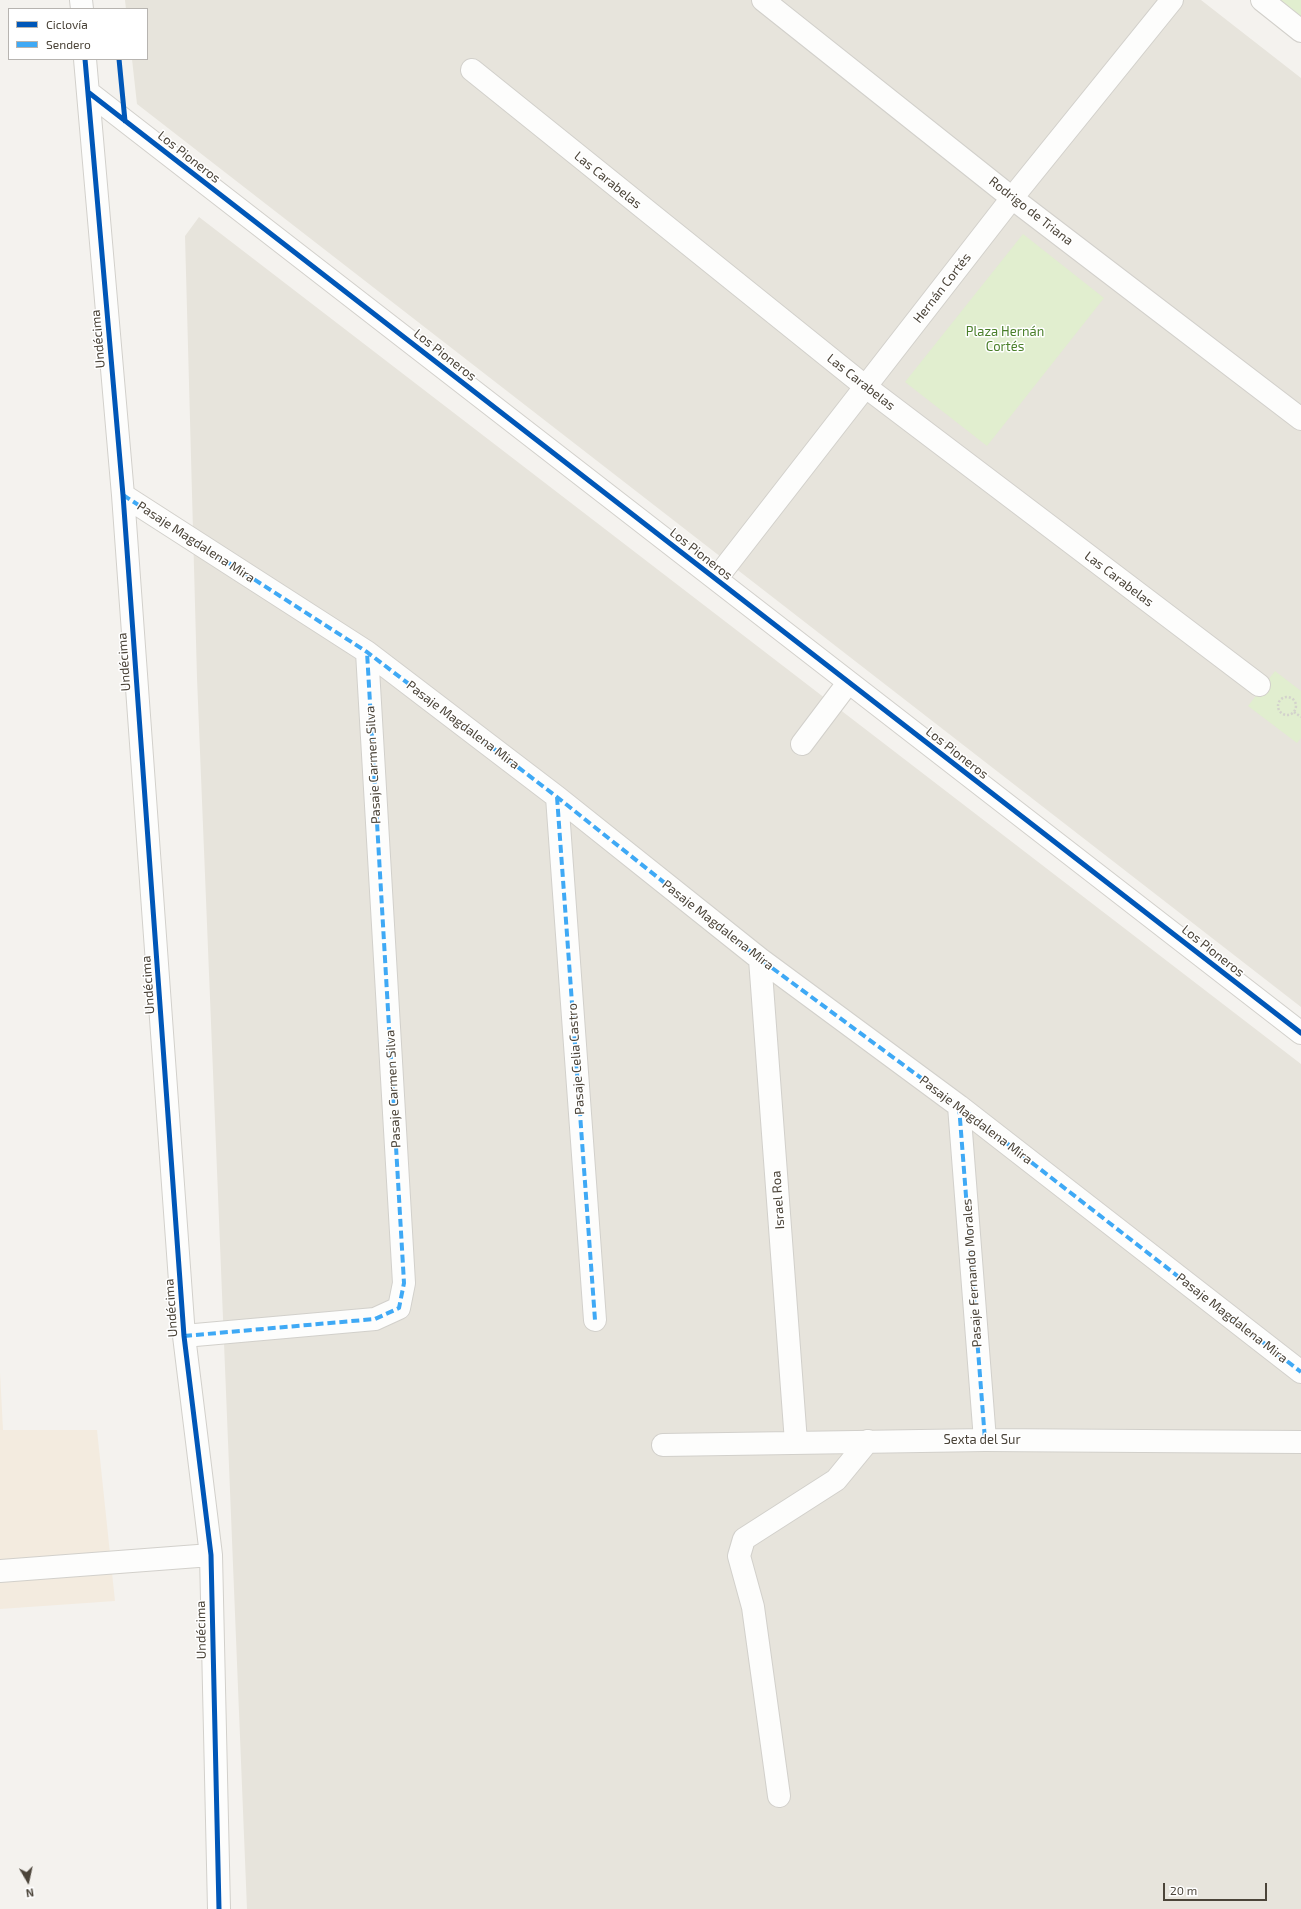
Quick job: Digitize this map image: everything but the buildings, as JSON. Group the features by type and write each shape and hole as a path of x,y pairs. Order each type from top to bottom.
{"street":[{"name":"Rodrigo de Triana","path":"763,0 1012,198 1301,419"},
{"name":"Hernán Cortés","path":"716,579 1012,198 1172,0"},
{"path":"1262,0 1301,31"},
{"name":"Undécima","path":"85,60 123,495 184,1336 211,1555 219,1909"},
{"name":"Las Carabelas","path":"472,70 866,387 1259,685"},
{"name":"Los Pioneros","path":"88,92 1301,1033"},
{"name":"Pasaje Magdalena Mira","path":"123,495 367,652 556,797 760,959 959,1106 1301,1372"},
{"name":"Pasaje Carmen Silva","path":"184,1336 375,1320 398,1308 404,1283 367,652"},
{"path":"802,744 848,683"},
{"name":"Pasaje Celia Castro","path":"556,797 595,1320"},
{"name":"Israel Roa","path":"760,959 796,1442"},
{"name":"Pasaje Fernando Morales","path":"959,1106 985,1440"},
{"name":"Sexta del Sur","path":"663,1445 985,1440 1301,1442"},
{"path":"779,1796 753,1607 739,1556 744,1539 836,1480 868,1441"},
{"path":"0,1571 211,1555"}],"path":[{"path":"1287,696 1293,698 1296,706 1294,712 1289,716 1280,713 1278,707 1279,701 1287,696"},
{"path":"1294,712 1301,717"}],"shaded area":[{"path":"125,0 1201,0 1301,78 1301,1007 137,104 132,60 148,60 148,8 126,8"},
{"path":"199,217 1301,1064 1301,1909 247,1909 197,678 185,236"},
{"path":"0,1372 3,1430 97,1430 115,1601 0,1609"}],"green space":[{"path":"1275,0 1301,0 1301,20"},
{"name":"Plaza Hernán Cortés","path":"1023,234 1104,298 987,446 905,382"},
{"path":"1275,671 1301,691 1301,738 1297,743 1248,706"}],"marked path":[{"path":"123,495 367,652 557,797 760,959 959,1106 1301,1372"},
{"path":"184,1336 375,1319 399,1308 404,1283 367,652"},
{"path":"557,797 595,1320"},
{"path":"959,1106 985,1440"}],"cycle path":[{"path":"85,60 123,495 184,1336 211,1555 219,1909"},
{"path":"119,60 125,121"},
{"path":"88,92 1301,1033"}]}
